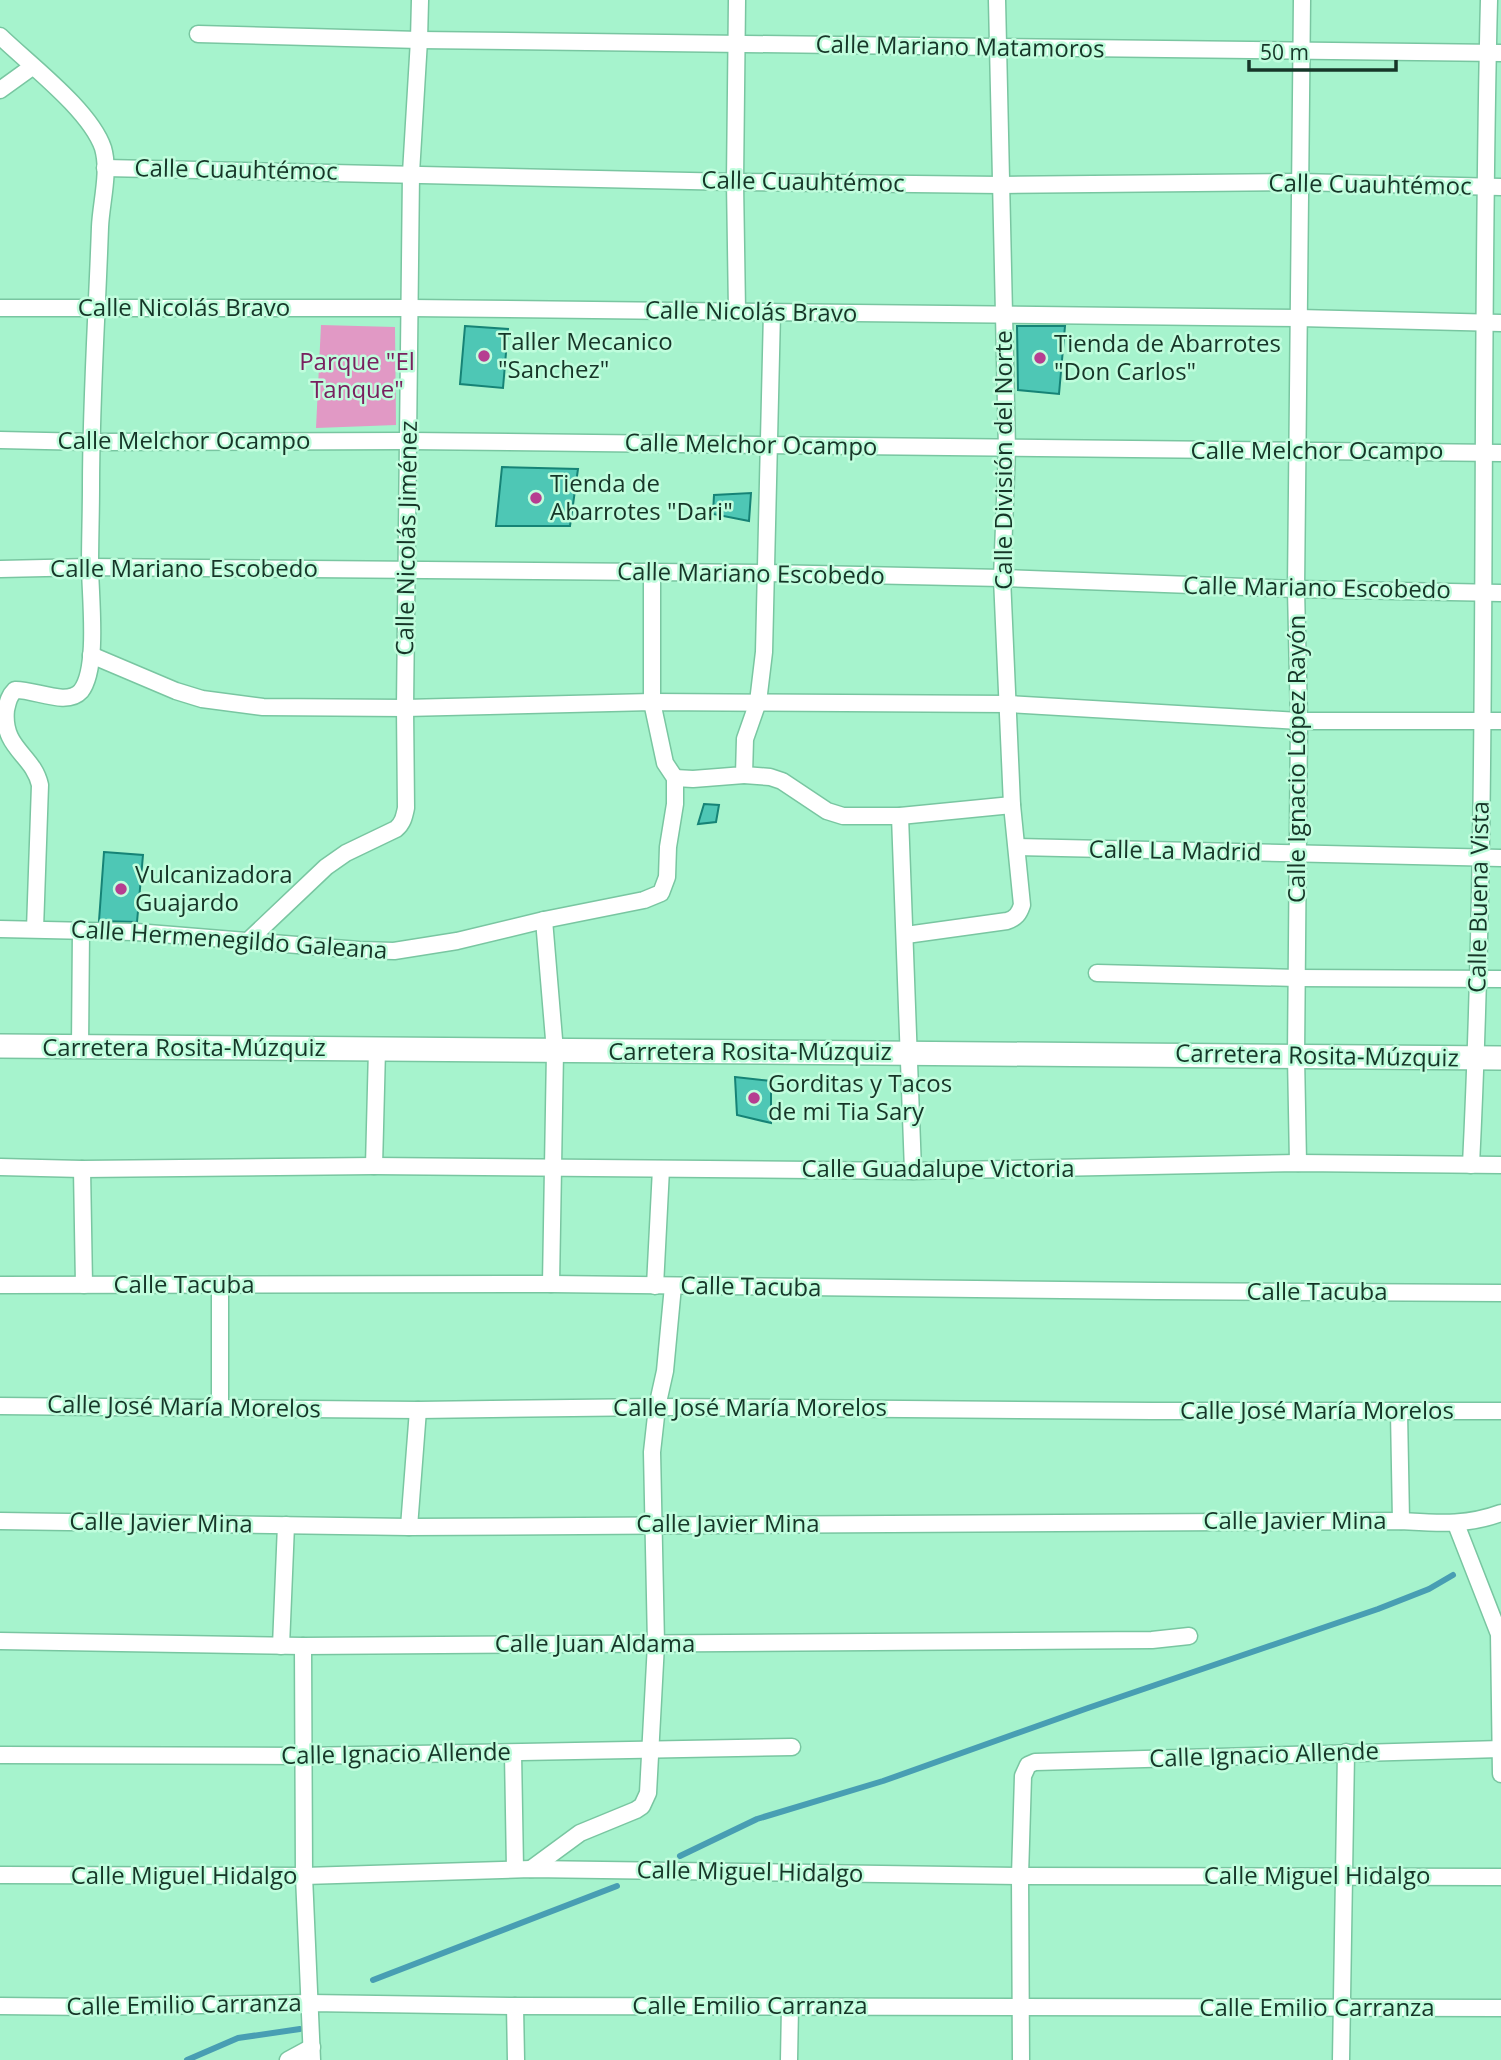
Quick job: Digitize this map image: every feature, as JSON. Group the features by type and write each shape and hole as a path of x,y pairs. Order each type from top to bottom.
{"main road":[{"name":"Carretera Rosita-Múzquiz","path":"0,1046 1501,1058"}],"street":[{"name":"Calle Nicolás Jiménez","path":"248,941 326,867 346,853 396,829 401,824 405,808 411,173 420,0"},
{"path":"737,0 737,311"},
{"name":"Calle División del Norte","path":"906,935 1007,921 1014,918 1021,905 1012,805 1002,578 1007,449 997,0"},
{"name":"Calle Ignacio López Rayón","path":"1298,1163 1296,1056 1299,721 1296,589 1302,0"},
{"name":"Calle Buena Vista","path":"1471,1165 1481,859 1483,323 1493,187 1494,52 1489,0"},
{"name":"Calle Mariano Matamoros","path":"198,34 419,40 1494,52"},
{"path":"0,36 78,109 94,131 103,150 105,167 91,442 90,654 84,684 79,692 71,697 15,690 7,705 6,730 37,775 40,785 35,929"},
{"path":"0,90 32,66"},
{"name":"Calle Cuauhtémoc","path":"105,167 735,182 1001,185 1299,182 1493,187"},
{"name":"Calle Nicolás Bravo","path":"0,308 411,307 1299,317 1501,323"},
{"path":"744,775 745,739 758,702 764,653 772,312"},
{"name":"Calle Melchor Ocampo","path":"0,440 409,441 1501,453"},
{"name":"Calle Mariano Escobedo","path":"0,569 90,567 766,573 1501,593"},
{"path":"653,573 652,702 662,754 675,778 744,775 770,777 782,781 835,814 900,816 1012,805"},
{"path":"90,654 176,691 202,699 264,707 405,708 652,702 1009,704 1299,721 1501,721"},
{"name":"Calle Hermenegildo Galeana","path":"0,929 162,933 394,951 457,941 644,900 661,893 667,877 675,778"},
{"path":"900,816 913,1171"},
{"name":"Calle La Madrid","path":"1017,847 1501,858"},
{"path":"544,920 555,1051 551,1284"},
{"path":"80,1048 81,930"},
{"path":"1097,973 1297,978 1501,978"},
{"path":"374,1166 377,1049"},
{"name":"Calle Guadalupe Victoria","path":"82,1169 374,1166 913,1171 1298,1163 1501,1165"},
{"path":"0,1167 82,1169 83,1285"},
{"path":"655,1286 661,1169"},
{"name":"Calle Tacuba","path":"0,1285 551,1284 1501,1293"},
{"path":"220,1285 220,1407"},
{"path":"513,1753 523,1869 580,1833 636,1810 642,1806 648,1793 656,1644 652,1452 657,1407 665,1371 673,1286"},
{"name":"Calle José María Morelos","path":"0,1406 418,1410 657,1407 1501,1412"},
{"path":"409,1528 418,1410"},
{"path":"1399,1412 1401,1521"},
{"name":"Calle Javier Mina","path":"0,1521 409,1528 1401,1521 1456,1524 1501,1513"},
{"path":"1456,1524 1500,1634 1501,1774"},
{"path":"281,1646 286,1525"},
{"name":"Calle Juan Aldama","path":"0,1641 303,1646 1152,1640 1189,1636"},
{"path":"288,2060 312,2054 304,1876 303,1646"},
{"name":"Calle Ignacio Allende","path":"0,1755 303,1756 792,1746"},
{"name":"Calle Ignacio Allende","path":"1020,1876 1023,1776 1028,1765 1035,1762 1501,1749"},
{"path":"1341,2060 1346,1752"},
{"name":"Calle Miguel Hidalgo","path":"0,1875 304,1876 523,1869 1020,1876 1501,1877"},
{"path":"1020,1876 1021,2060"},
{"name":"Calle Emilio Carranza","path":"0,2006 310,2003 515,2006 1501,2008"},
{"path":"515,2006 516,2060"},
{"path":"789,2060 790,2007"}],"green space":[{"name":"Parque \"El Tanque\"","path":"321,325 395,327 396,425 316,428"}],"building":[{"name":"Taller Mecanico \"Sanchez\"","path":"465,326 508,329 503,388 460,384"},
{"name":"Tienda de Abarrotes \"Don Carlos\"","path":"1017,326 1065,326 1059,394 1018,390"},
{"name":"Tienda de Abarrotes \"Dari\"","path":"502,467 578,469 570,526 496,526"},
{"path":"751,493 749,521 713,514 714,495"},
{"path":"704,804 719,805 716,822 698,824"},
{"name":"Vulcanizadora Guajardo","path":"104,852 143,855 137,922 99,921"},
{"name":"Gorditas y Tacos de mi Tia Sary","path":"735,1077 771,1081 771,1123 737,1115"}],"waterway":[{"path":"680,1856 757,1819 883,1781 1378,1609 1429,1589 1453,1575"},
{"path":"373,1980 617,1886"},
{"path":"187,2060 238,2038 300,2029"}],"place":[{"name":"Taller Mecanico \"Sanchez\"","path":"484,356"},
{"name":"Tienda de Abarrotes \"Don Carlos\"","path":"1040,358"},
{"name":"Tienda de Abarrotes \"Dari\"","path":"536,498"},
{"name":"Vulcanizadora Guajardo","path":"121,889"},
{"name":"Gorditas y Tacos de mi Tia Sary","path":"754,1098"}]}
